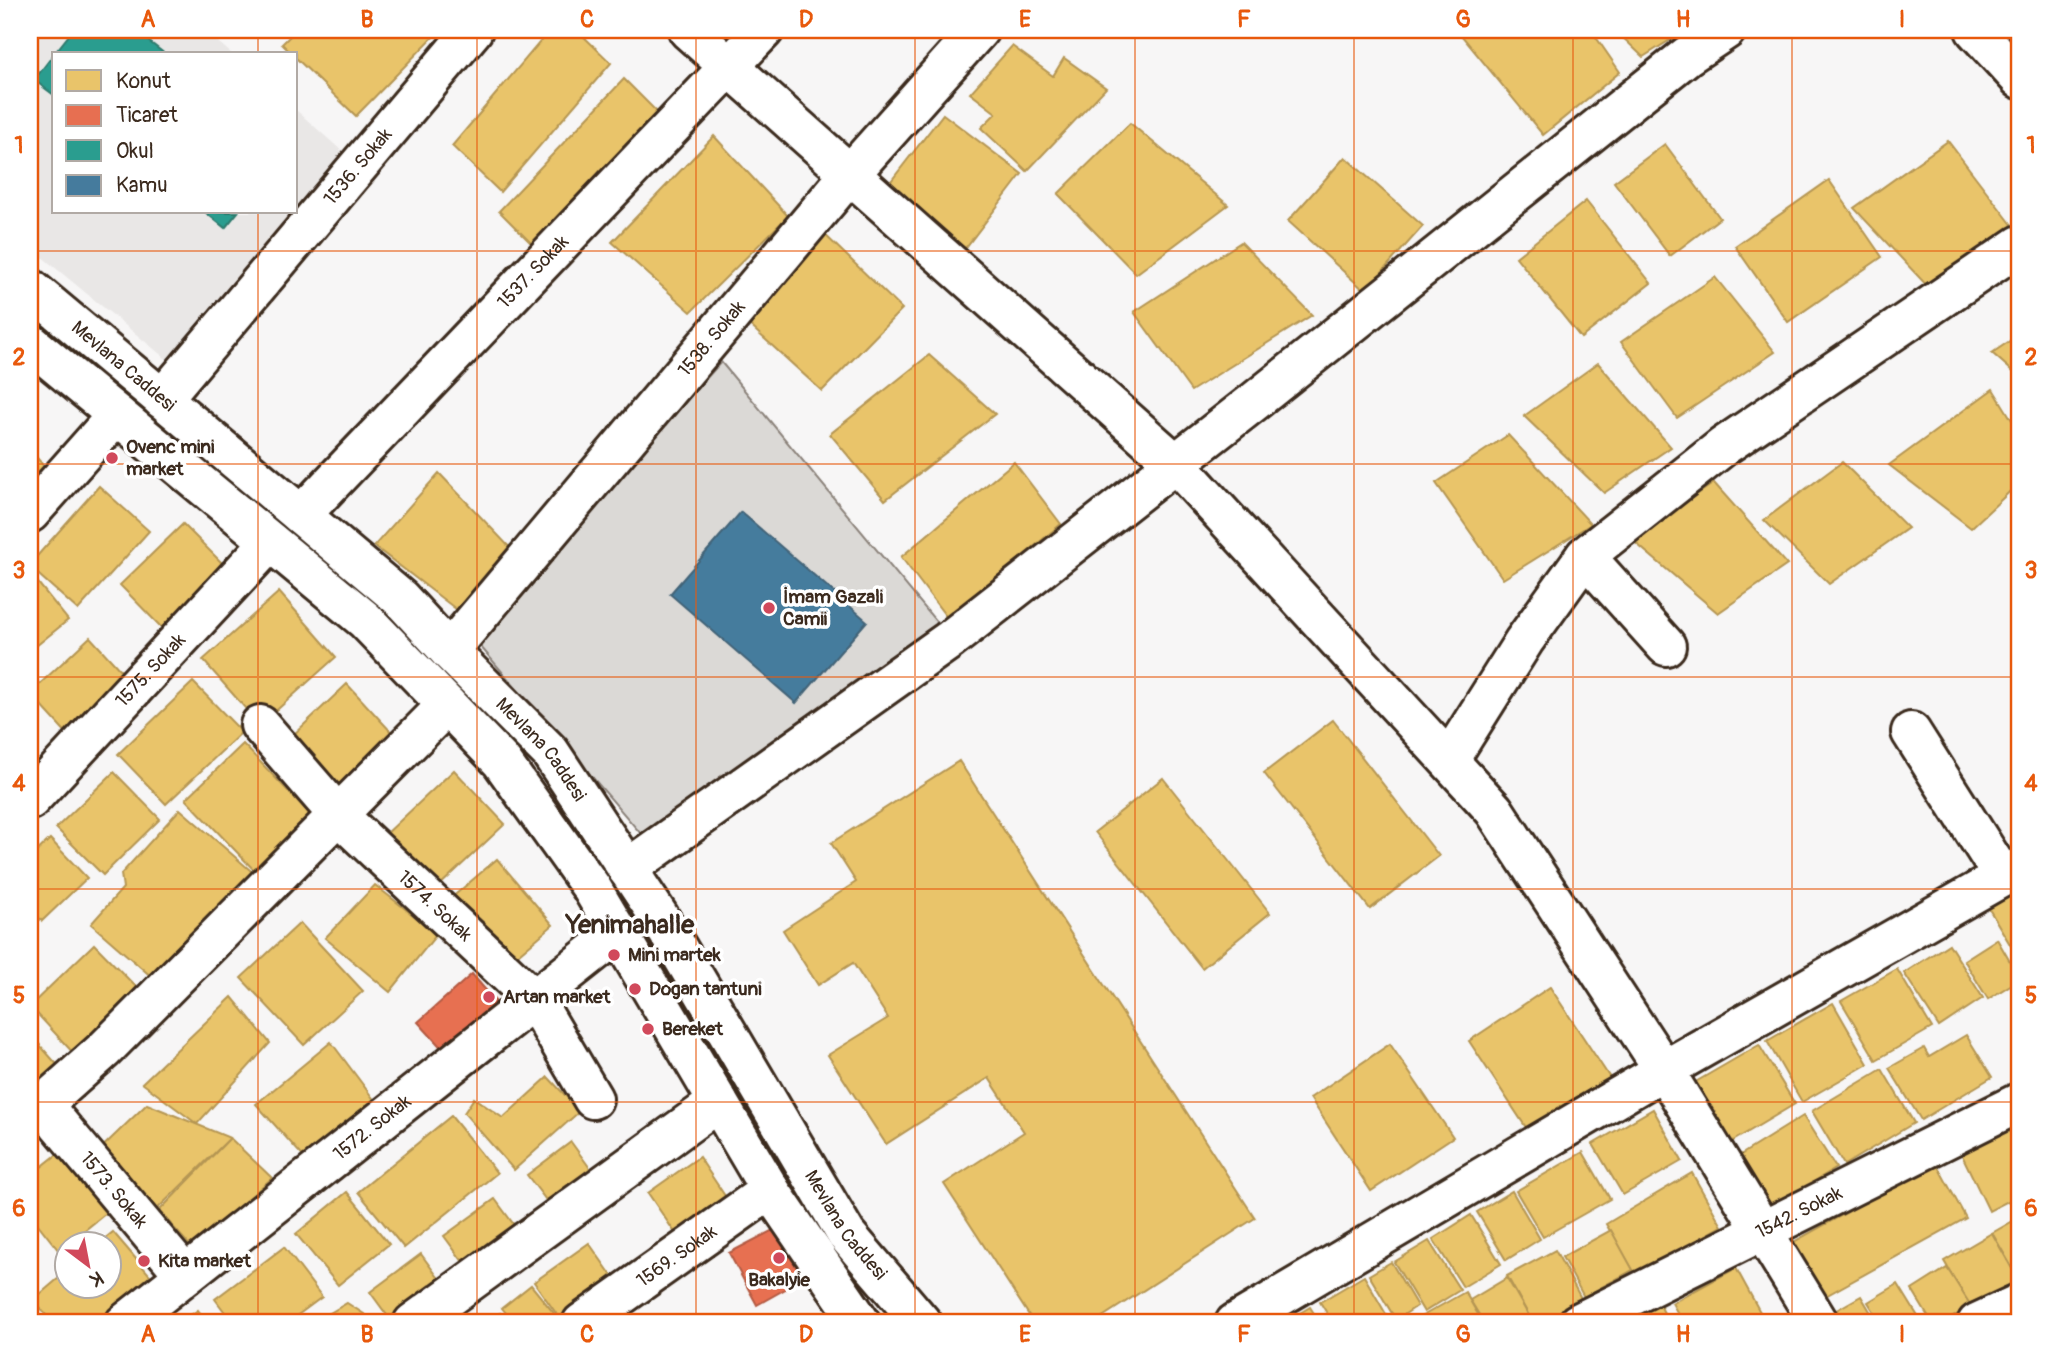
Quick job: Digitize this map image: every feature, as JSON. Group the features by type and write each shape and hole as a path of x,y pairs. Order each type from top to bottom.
{"street":[{"name":"1536. Sokak","path":"162,399 473,30"},
{"path":"688,30 1175,463 1494,810 1664,1070 1819,1323"},
{"name":"1537. Sokak","path":"301,515 764,30"},
{"name":"1538. Sokak","path":"449,651 850,174 979,30"},
{"path":"626,869 951,639 1687,56 1726,30"},
{"path":"1975,30 2020,79"},
{"path":"1449,760 1524,641 1585,556 1724,446 2020,245"},
{"name":"Mevlana Caddesi","path":"30,288 400,598 550,752 658,915 846,1234 922,1323"},
{"name":"Mevlana Caddesi","path":"30,343 365,620 501,761 591,887 770,1190 860,1323"},
{"path":"30,513 117,415"},
{"name":"1575. Sokak","path":"30,800 270,542"},
{"path":"1585,556 1666,646"},
{"path":"36,1110 104,1050 447,705"},
{"name":"1574. Sokak","path":"260,725 338,815 534,999 593,1100"},
{"path":"1235,1323 1664,1070 2011,872 1911,732"},
{"name":"1572. Sokak","path":"125,1323 618,933"},
{"path":"413,1323 718,1102"},
{"name":"1542. Sokak","path":"1578,1323 2020,1102"},
{"name":"1573. Sokak","path":"36,1110 185,1275"},
{"name":"1569. Sokak","path":"582,1323 770,1190"},
{"path":"1977,1323 2020,1303"}],"shaded area":[{"path":"30,30 204,30 230,52 52,52 52,214 298,214 298,112 352,160 176,367 30,247"},
{"path":"721,362 939,625 647,841 474,639"}],"building: Konut":[{"path":"296,30 440,30 356,116 298,60 298,52 290,52 282,44"},
{"path":"550,30 577,30 611,63 500,192 452,146"},
{"path":"1457,30 1591,30 1620,72 1543,135"},
{"path":"1615,30 1686,30 1643,57"},
{"path":"1012,46 1053,76 1064,58 1106,88 1027,171 981,128 996,113 970,93"},
{"path":"624,79 660,115 534,246 499,211"},
{"path":"943,114 1022,174 960,255 881,194"},
{"path":"1130,123 1228,205 1136,274 1058,194"},
{"path":"714,136 788,216 691,312 612,242"},
{"path":"1948,141 2013,226 1931,290 1854,208"},
{"path":"1665,144 1720,218 1670,256 1614,182"},
{"path":"1345,157 1423,226 1365,291 1288,221"},
{"path":"1829,180 1882,257 1788,322 1735,246"},
{"path":"1586,201 1651,283 1581,338 1516,257"},
{"path":"819,229 902,309 822,391 745,321"},
{"path":"1241,242 1312,315 1191,391 1134,312"},
{"path":"1715,277 1775,352 1677,418 1621,342"},
{"path":"2020,334 2020,378 1992,353"},
{"path":"929,355 995,414 885,500 830,434"},
{"path":"1598,363 1671,447 1604,493 1524,416"},
{"path":"1993,389 2020,433 2020,482 1971,528 1889,465"},
{"path":"1508,435 1591,524 1503,579 1436,483"},
{"path":"30,450 44,466 30,479"},
{"path":"1014,462 1061,524 948,619 901,557"},
{"path":"1842,462 1908,528 1829,584 1764,520"},
{"path":"439,473 515,553 461,613 374,546"},
{"path":"1714,483 1787,565 1718,613 1631,539"},
{"path":"99,486 149,531 78,610 30,567 30,564"},
{"path":"183,524 225,566 162,628 120,585"},
{"path":"30,573 68,620 30,651"},
{"path":"279,592 336,657 260,725 203,660"},
{"path":"90,637 131,682 70,737 30,693"},
{"path":"193,682 242,732 166,804 118,754"},
{"path":"347,684 394,735 339,787 292,736"},
{"path":"1333,720 1439,856 1370,909 1264,773"},
{"path":"243,744 312,816 255,871 186,799"},
{"path":"959,761 1255,1218 1093,1323 1034,1323 944,1184 1024,1132 989,1078 886,1144 828,1055 888,1018 853,963 818,985 783,930 856,882 831,843"},
{"path":"454,770 505,824 437,888 386,834"},
{"path":"114,772 160,819 103,875 56,828"},
{"path":"1163,778 1270,913 1202,968 1095,832"},
{"path":"180,809 257,876 161,985 91,924 123,888 121,874"},
{"path":"50,839 87,878 42,921 30,909 30,858"},
{"path":"497,859 553,925 506,965 450,899"},
{"path":"375,885 437,934 390,992 325,938"},
{"path":"2020,890 2020,961 1989,909"},
{"path":"300,923 363,991 304,1045 241,978"},
{"path":"1997,939 2020,979 1988,999 1964,960"},
{"path":"94,944 142,993 76,1056 30,1006"},
{"path":"1949,944 1983,998 1939,1027 1904,973"},
{"path":"1897,969 1932,1028 1876,1060 1841,1001"},
{"path":"1550,987 1612,1081 1531,1135 1469,1041"},
{"path":"232,997 270,1043 197,1124 142,1083"},
{"path":"1833,1003 1868,1064 1802,1102 1767,1041"},
{"path":"30,1034 61,1069 30,1096"},
{"path":"1966,1035 1992,1077 1921,1120 1889,1068 1924,1048 1929,1057"},
{"path":"331,1042 378,1105 307,1161 256,1104"},
{"path":"1390,1044 1453,1137 1371,1191 1310,1098"},
{"path":"1759,1045 1795,1104 1728,1144 1692,1084"},
{"path":"1882,1069 1914,1123 1844,1165 1812,1111"},
{"path":"548,1077 580,1111 514,1170 464,1113 474,1098 503,1118"},
{"path":"147,1104 230,1138 148,1218 90,1159"},
{"path":"1653,1109 1682,1161 1623,1195 1593,1144"},
{"path":"451,1116 497,1173 404,1248 358,1192"},
{"path":"1803,1116 1836,1168 1766,1211 1734,1159"},
{"path":"2020,1121 2020,1195 1989,1211 1960,1151"},
{"path":"230,1138 272,1178 192,1248 159,1211"},
{"path":"571,1142 595,1175 552,1208 527,1175"},
{"path":"64,1149 111,1209 85,1230 52,1230 52,1242 30,1214 30,1176"},
{"path":"1583,1152 1610,1199 1543,1237 1516,1191"},
{"path":"699,1157 733,1208 682,1243 648,1193"},
{"path":"1936,1163 1966,1218 1822,1298 1792,1243"},
{"path":"1692,1173 1722,1226 1636,1275 1606,1224"},
{"path":"1512,1191 1540,1239 1506,1260 1477,1212"},
{"path":"347,1192 389,1244 338,1285 296,1234"},
{"path":"495,1199 520,1233 469,1270 444,1236"},
{"path":"1471,1215 1501,1264 1463,1287 1433,1239"},
{"path":"2020,1217 2020,1281 1992,1233"},
{"path":"1611,1230 1633,1270 1584,1297 1562,1257"},
{"path":"1992,1233 2020,1283 1972,1310 1944,1261"},
{"path":"1429,1241 1460,1290 1424,1312 1394,1262"},
{"path":"122,1243 154,1280 105,1323 53,1323 33,1300 52,1284 52,1300 122,1300"},
{"path":"589,1243 619,1286 563,1323 534,1282"},
{"path":"284,1247 322,1297 287,1323 233,1323 215,1299"},
{"path":"1555,1250 1583,1302 1545,1323 1533,1323 1507,1276"},
{"path":"421,1254 443,1284 392,1322 370,1292"},
{"path":"1391,1262 1417,1306 1396,1320 1369,1275"},
{"path":"1736,1268 1766,1323 1683,1323 1672,1303"},
{"path":"1947,1268 1971,1306 1943,1323 1932,1323 1912,1290"},
{"path":"1364,1276 1390,1321 1333,1323 1320,1302"},
{"path":"1507,1278 1533,1323 1484,1323 1470,1300"},
{"path":"1898,1284 1922,1323 1881,1323 1868,1302"},
{"path":"531,1285 562,1323 514,1323 502,1308"},
{"path":"1465,1292 1483,1323 1422,1323 1419,1318"},
{"path":"1861,1296 1877,1323 1837,1323 1831,1313"},
{"path":"347,1303 364,1314 370,1323 313,1323"},
{"path":"1659,1303 1669,1323 1619,1323"},
{"path":"1310,1307 1320,1323 1283,1323"},
{"path":"198,1310 208,1323 180,1323"},
{"path":"500,1313 506,1323 483,1323"}],"building: Ticaret":[{"path":"472,974 501,1008 447,1054 418,1022"},
{"path":"775,1229 803,1279 757,1305 729,1253"}],"building: Okul":[{"path":"73,30 134,30 162,52 56,52"},
{"path":"52,57 52,94 34,80"},
{"path":"208,214 236,214 225,228"}],"building: Kamu":[{"name":"İmam Gazali Camii","path":"741,512 867,621 796,703 670,594"}],"place":[{"name":"Ovenc mini market","path":"112,458"},
{"name":"İmam Gazali Camii","path":"769,608"},
{"name":"Mini martek","path":"614,955"},
{"name":"Dogan tantuni","path":"635,989"},
{"name":"Artan market","path":"489,997"},
{"name":"Bereket","path":"648,1029"},
{"name":"Bakalyie","path":"779,1258"},
{"name":"Kita market","path":"144,1261"}],"district":[{"name":"Yenimahalle","path":"630,925"}]}
